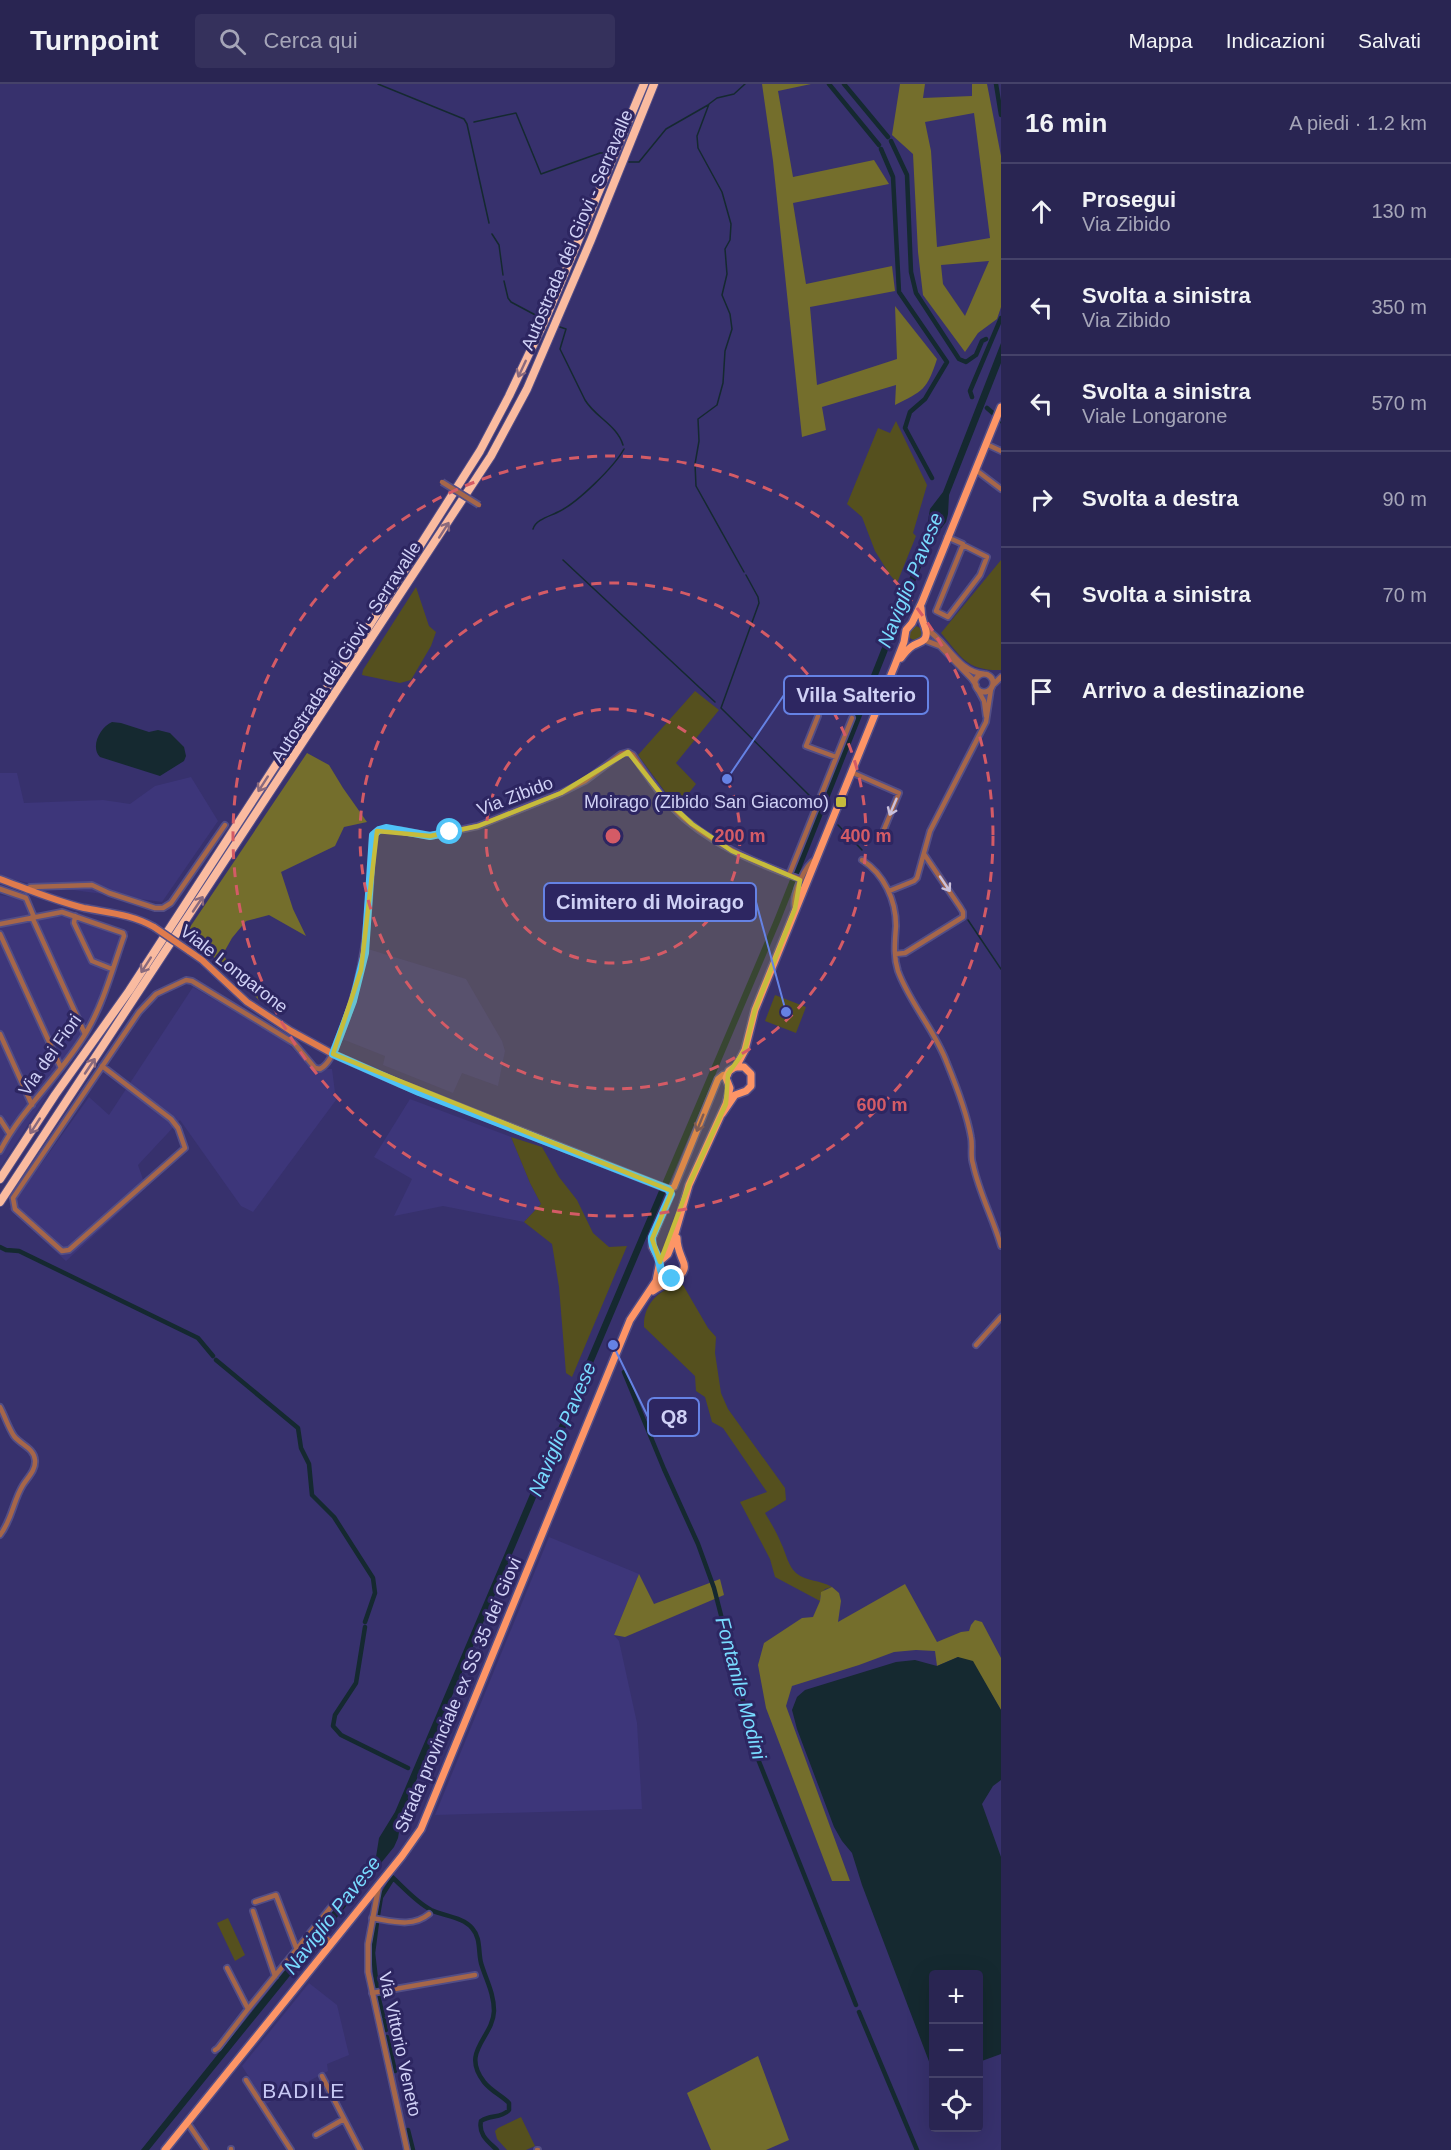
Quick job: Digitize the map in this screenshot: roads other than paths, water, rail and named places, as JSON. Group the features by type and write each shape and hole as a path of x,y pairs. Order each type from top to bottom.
{"highway":[{"name":"Autostrada dei Giovi - Serravalle","path":"0,1179 55,1095 129,991 310,713 357,645 480,451 545,320 644,84"},
{"name":"Autostrada dei Giovi - Serravalle","path":"0,1202 491,456 527,389 591,240 654,84"}],"main road":[{"path":"676,1279 665,1277 652,1247 652,1239 671,1194 668,1189 674,1186 718,1079 736,1067 745,1050 755,1010 895,665 906,637 906,630 922,602 1001,407"},
{"path":"895,665 915,644 924,640 926,633 922,602"},
{"path":"912,623 924,627"},
{"path":"906,637 915,644"},
{"name":"Viale Longarone","path":"0,879 26,890"},
{"name":"Viale Longarone","path":"0,884 83,908 142,920 189,951 254,1007 333,1054 419,1092 668,1189"},
{"path":"736,1067 747,1069 745,1050"},
{"name":"Strada provinciale ex SS 35 dei Giovi","path":"722,1114 739,1092 746,1091 752,1084 752,1077 747,1069"},
{"name":"Strada provinciale ex SS 35 dei Giovi","path":"165,2150 411,1844 426,1820 630,1320 657,1279 660,1265 672,1244 688,1185 722,1114 730,1088 727,1082 728,1074"},
{"path":"730,1088 739,1092"},
{"name":"Strada provinciale ex SS 35 dei Giovi","path":"646,1296 658,1286 676,1279 684,1270 677,1246 677,1227"},
{"path":"666,1255 675,1254 682,1259"}],"street":[{"path":"986,444 1001,451"},
{"path":"976,470 1001,489"},
{"path":"442,482 479,505"},
{"path":"948,537 987,557 980,575 948,617 936,611 963,545"},
{"path":"924,627 942,641 966,669 986,675 1001,676"},
{"path":"924,640 940,646 970,677 985,706 986,722"},
{"path":"889,891 914,881 919,874 930,831 986,722 989,713 988,698 993,680 986,675 978,677 977,688"},
{"path":"977,688 986,692 1001,676"},
{"path":"818,716 806,746 836,757"},
{"path":"789,875 852,718"},
{"name":"Via Zibido","path":"333,1054 362,970 368,928 373,835 379,830 392,829 430,836 484,824 585,781 621,754 628,752 633,755 665,799 692,824 735,853 800,879"},
{"path":"851,772 899,793 883,832"},
{"path":"26,890 30,887 92,885 120,897 155,908 163,908 171,903 225,825"},
{"path":"895,954 905,953 963,917 960,906 924,854"},
{"path":"795,909 793,902 800,879 809,862 816,859"},
{"path":"862,860 875,869 889,891 896,922 893,945 898,972 917,1009 938,1041 947,1063 971,1137 972,1162 1001,1246"},
{"path":"0,889 26,898 85,1034"},
{"path":"0,924 62,912 75,916 74,923 92,961 112,969"},
{"name":"Via dei Fiori","path":"0,1151 9,1133 62,1068 85,1034 98,1007 124,936 123,933 75,916"},
{"path":"0,934 62,1068"},
{"path":"102,1066 171,1119 178,1128 185,1148 69,1250 62,1251 15,1209 12,1202 102,1066 135,1017 152,998 186,980 192,981 294,1043 315,1068 320,1069 325,1066 333,1054"},
{"path":"0,1034 32,1105"},
{"path":"0,1119 9,1133"},
{"path":"976,1345 1001,1317"},
{"path":"0,1407 16,1439 32,1452 35,1459 34,1468 21,1487 9,1522 0,1535"},
{"name":"Via Vittorio Veneto","path":"379,1883 368,1957 372,1993 407,2150"},
{"path":"255,1902 276,1895 297,1950"},
{"path":"215,2050 315,1929 334,1902"},
{"path":"363,1903 374,1908"},
{"path":"253,1911 275,1976"},
{"path":"372,1918 411,1923 422,1920 429,1914"},
{"path":"315,1929 331,1942"},
{"path":"227,1968 248,2009"},
{"path":"372,1993 475,1975"},
{"path":"322,2076 360,2150"},
{"path":"246,2080 291,2150"},
{"path":"316,2135 344,2119"},
{"path":"187,2122 206,2150"}],"water":[{"name":"Naviglio Pavese","path":"1001,343 1001,363 949,495 946,522 931,542 780,922 402,1814 394,1847 149,2150 141,2150 376,1857 379,1838 395,1812 774,920 925,539 930,509 943,492"},
{"path":"112,722 149,732 158,730 170,733 184,747 186,756 184,761 160,776 100,757 96,743 100,733"},
{"path":"958,1657 973,1661 1001,1710 1001,1780 993,1786 982,1804 1001,1857 1001,2054 983,2061 983,1970 929,1970 929,2061 852,1853 834,1827 792,1710 797,1697 805,1690 896,1662 915,1660 937,1666"}],"waterway":[{"path":"378,84 464,119 489,223"},
{"path":"744,572 696,486 695,464 699,441 698,419 717,405 723,383 725,351 732,329 730,314 722,295 727,274 725,249 730,240 731,224 722,192 698,148 697,136 709,104 717,98 734,94 745,84"},
{"path":"829,84 879,145"},
{"path":"844,84 888,137"},
{"path":"996,84 1001,115"},
{"path":"629,162 639,162 666,129 708,105"},
{"path":"474,122 516,113 541,174 600,153 609,153"},
{"path":"891,141 907,175 911,272 916,293 959,359 966,362 976,355 982,341 986,339"},
{"path":"881,149 893,177 899,292 947,362 925,399 910,412 905,428 932,478"},
{"path":"492,234 499,245 503,275"},
{"path":"504,281 511,302 541,318"},
{"path":"972,397 970,391 1001,318"},
{"path":"560,327 566,329 560,349 585,400 611,426 623,445"},
{"path":"987,408 994,414"},
{"path":"533,529 540,520 560,511 586,492 624,449"},
{"path":"563,560 715,702"},
{"path":"746,575 759,603 721,708 814,800"},
{"path":"838,825 862,850"},
{"path":"968,920 1001,969"},
{"path":"0,1247 19,1251 198,1338 213,1356"},
{"path":"216,1360 298,1428 301,1448 309,1464 312,1495 334,1517 373,1578 375,1593 365,1622"},
{"name":"Fontanile Modini","path":"624,1372 698,1544 714,1588 758,1759 856,2005"},
{"path":"365,1627 356,1683 335,1715 333,1726 341,1735 408,1768"},
{"path":"392,1877 426,1907 463,1921 472,1928 477,1936 481,1963 491,1992 494,2011 489,2029 476,2053 475,2062 477,2071 484,2082 509,2103 509,2110 506,2113 481,2121 483,2134 497,2150"},
{"path":"378,1915 381,1897 393,1878"},
{"path":"377,1922 373,1953 377,1989"},
{"path":"378,1995 383,2016"},
{"name":"Fontanile Modini","path":"859,2012 917,2150"},
{"path":"384,2020 386,2030"},
{"path":"387,2037 395,2071"},
{"path":"408,2130 413,2150"}],"place":[{"name":"Villa Salterio","path":"727,779"},
{"name":"Moirago (Zibido San Giacomo)","path":"841,802"},
{"name":"Cimitero di Moirago","path":"786,1012"},
{"name":"Q8","path":"613,1345"}],"district":[{"name":"BADILE","path":"304,2090"}]}
